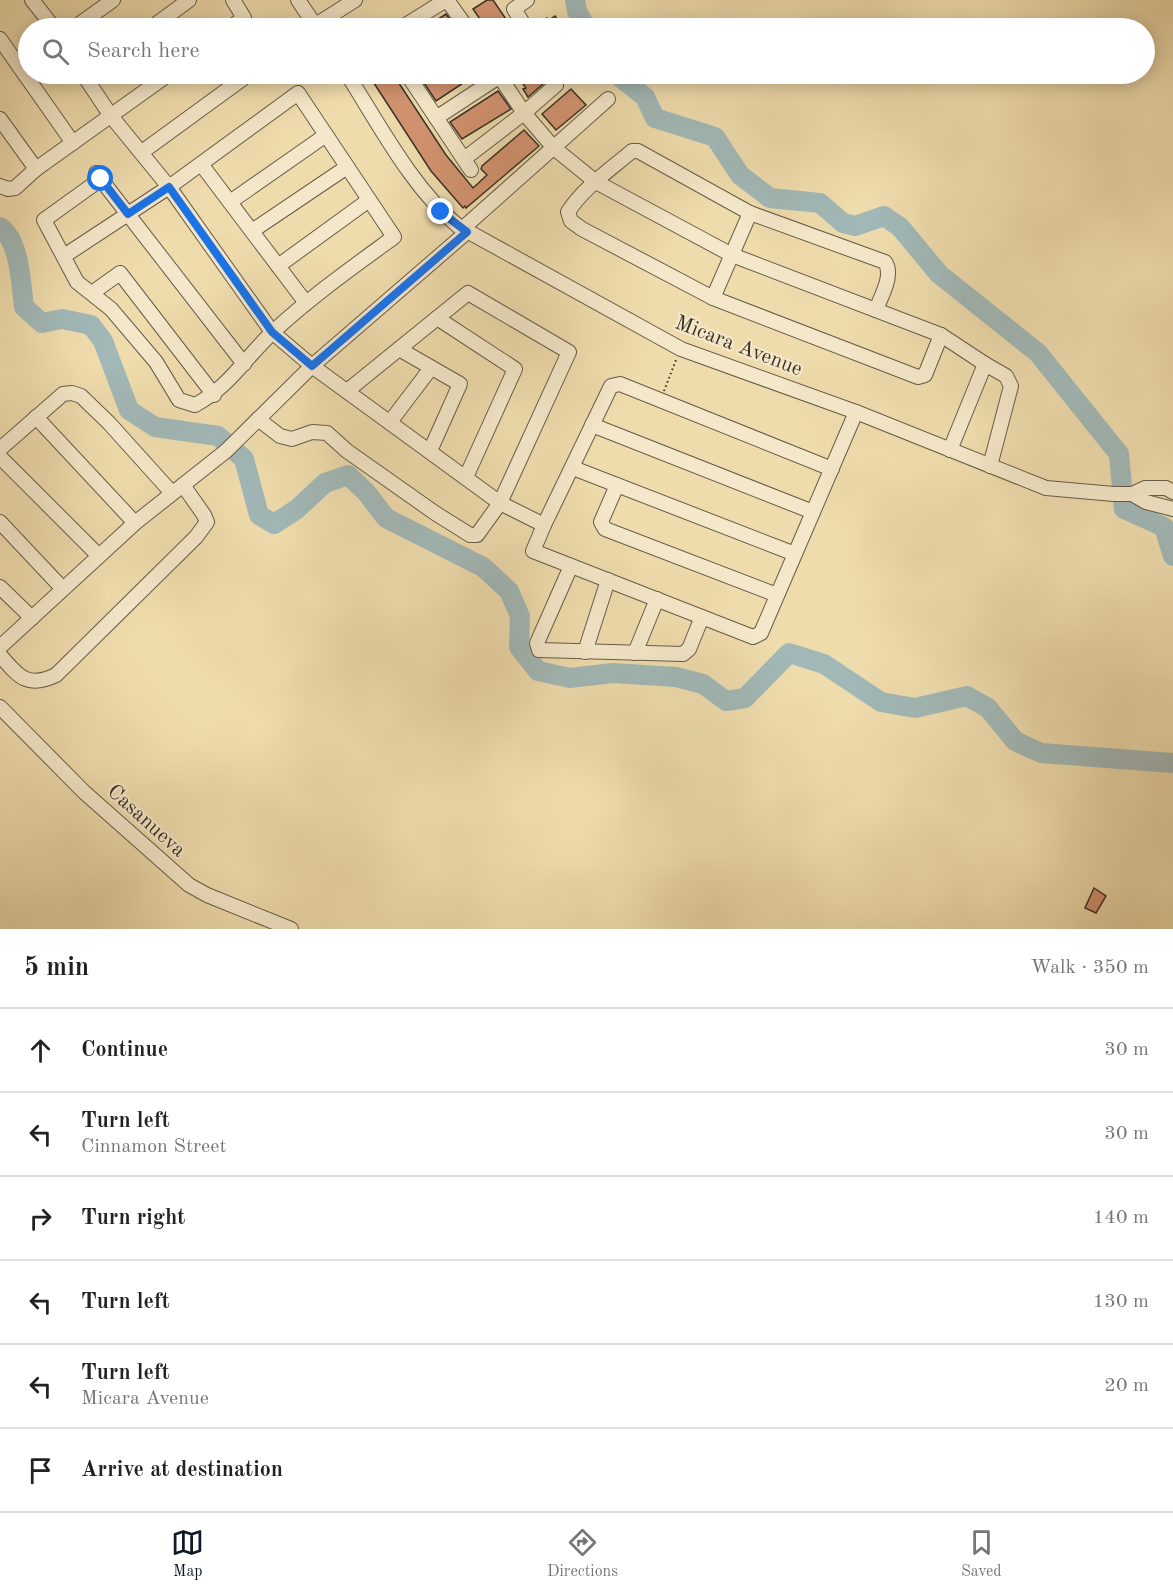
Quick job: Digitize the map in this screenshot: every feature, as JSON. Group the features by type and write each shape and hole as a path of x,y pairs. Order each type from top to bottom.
{"street":[{"path":"33,0 46,18"},
{"path":"88,18 113,0"},
{"path":"165,18 189,0"},
{"path":"233,0 244,18"},
{"path":"298,0 309,18"},
{"path":"328,18 355,0"},
{"path":"417,18 446,0 459,18"},
{"path":"520,18 514,9 527,0"},
{"path":"0,39 18,65"},
{"path":"32,84 73,143"},
{"path":"91,84 111,116 169,187 272,332 312,366 500,503 544,525"},
{"path":"0,186 8,189 15,188 36,169 155,84"},
{"path":"142,152 235,84"},
{"name":"Micara Avenue","path":"353,84 423,192 441,212 465,230 681,349 856,412 1046,488 1114,494 1132,494 1145,488 1166,488 1173,492"},
{"path":"415,84 467,164 524,113 550,84"},
{"path":"436,118 486,84"},
{"path":"505,84 524,113 554,148 596,182 732,255 941,335 1006,376 1011,387 990,466"},
{"path":"64,256 128,214 169,187 298,93 394,237 306,303 272,332 244,364 214,395 195,405 179,400 156,362 111,309 77,282 68,269 64,256 44,220 98,176 128,214 244,364"},
{"path":"0,647 135,523 230,447 312,366 608,99"},
{"path":"0,119 36,169"},
{"path":"230,202 326,135"},
{"path":"876,310 888,275 889,268 885,262 750,213 638,151 632,151 596,182 572,205 568,213 571,221 582,230 713,298 918,377 925,375 941,335"},
{"path":"201,164 306,303"},
{"path":"252,231 347,167"},
{"path":"278,266 369,200"},
{"path":"713,298 750,213"},
{"path":"92,293 120,273 214,395"},
{"path":"258,419 280,436 292,439 312,432 327,433 396,485 470,535 477,535 500,503 568,352 468,293 347,391"},
{"path":"437,318 515,369 466,477"},
{"path":"399,349 460,384 430,451"},
{"path":"950,450 985,364"},
{"path":"390,422 430,368"},
{"path":"832,469 620,384 614,384 592,425 533,551 753,638 761,633 832,469 856,412"},
{"path":"0,449 63,394 72,393 81,396 204,515 207,522 196,537 56,675 44,681 33,681 20,677 0,655"},
{"path":"36,417 135,523"},
{"path":"592,425 813,512"},
{"path":"0,457 99,556"},
{"path":"573,468 795,554"},
{"path":"617,485 601,522 605,529 777,595"},
{"name":"Micara Avenue","path":"1132,494 1146,502 1173,509"},
{"path":"0,522 63,589"},
{"path":"571,566 537,643 539,650 683,654 689,649 702,617"},
{"path":"585,652 608,580"},
{"path":"0,587 32,618"},
{"path":"635,653 657,599"},
{"name":"Casanueva","path":"0,707 84,792 189,885 207,895 291,929"}],"path":[{"path":"661,400 681,349"}],"building":[{"path":"487,0 493,0 505,18 479,18 473,9"},
{"path":"374,84 400,84 446,155 473,188 487,175 481,169 482,166 524,130 539,146 466,208 465,206 463,208 431,171"},
{"path":"425,84 462,84 436,101"},
{"path":"523,84 543,84 528,97 523,89 526,88"},
{"path":"571,89 586,105 556,130 542,114"},
{"path":"498,91 511,109 462,139 450,122"},
{"path":"1094,888 1106,896 1096,913 1085,908"}],"waterway":[{"path":"575,0 581,18"},
{"path":"629,84 645,97 655,118 715,137 740,175 770,198 820,203 843,223 855,226 884,216 900,227 939,274 1038,353 1119,454 1124,509 1164,527 1173,556"},
{"path":"0,227 7,234 16,252 24,307 42,323 62,319 91,325 103,341 129,410 155,427 218,436 244,459 259,515 274,524 297,509 325,483 348,475 366,492 386,518 483,567 509,591 520,616 519,647 538,671 570,678 613,673 676,677 703,684 726,701 745,698 789,653 824,664 881,702 915,708 967,696 988,708 1015,741 1041,753 1173,763"}],"route":[{"path":"101,179 128,214 169,187 272,332 312,366 467,232 441,212"}]}
